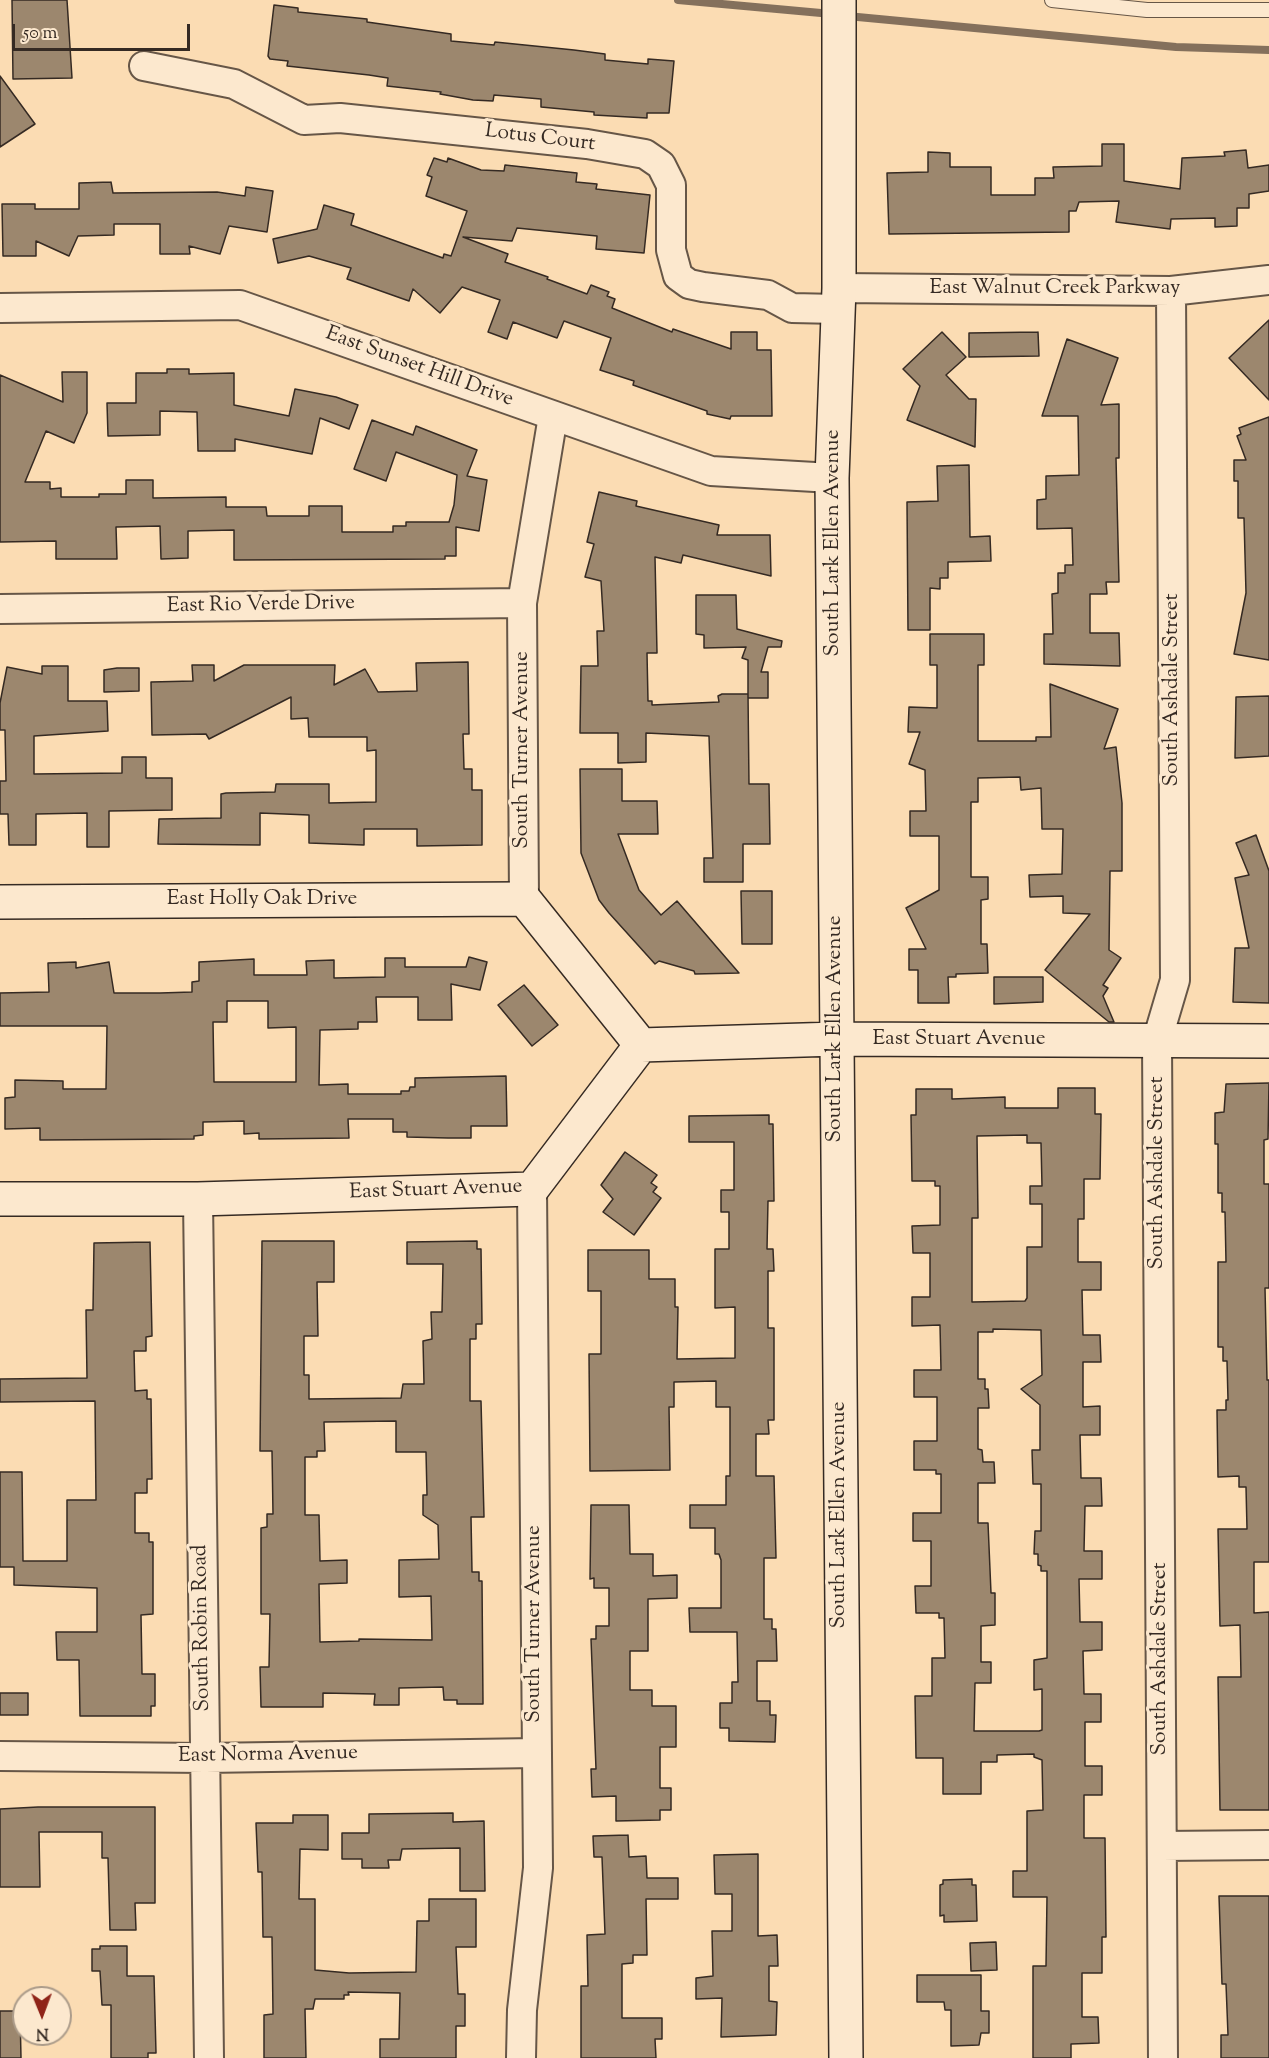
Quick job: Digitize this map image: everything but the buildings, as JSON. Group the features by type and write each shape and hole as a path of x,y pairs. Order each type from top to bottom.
{"street":[{"name":"South Lark Ellen Avenue","path":"839,0 839,298 832,478 846,2058"},
{"name":"Lotus Court","path":"144,66 234,84 304,120 340,118 587,144 645,154 661,165 670,186 671,250 678,276 696,285 768,295 792,308 839,298"},
{"name":"East Walnut Creek Parkway","path":"839,298 1171,291 1269,280"},
{"name":"South Ashdale Street","path":"1163,2058 1157,1041 1175,980 1171,291"},
{"name":"East Sunset Hill Drive","path":"0,308 240,304 711,471 832,478"},
{"name":"South Turner Avenue","path":"524,899 522,603 553,416"},
{"name":"East Rio Verde Drive","path":"0,609 522,603"},
{"name":"East Holly Oak Drive","path":"0,902 524,899"},
{"path":"524,899 641,1045"},
{"name":"East Stuart Avenue","path":"0,1198 198,1199 532,1189 641,1045 836,1039 1269,1041"},
{"name":"South Turner Avenue","path":"521,2058 522,2010 538,1868 532,1189"},
{"name":"South Robin Road","path":"198,1199 209,2058"},
{"name":"East Norma Avenue","path":"0,1756 205,1758 536,1753"},
{"path":"1162,1846 1269,1845"}],"lane":[{"path":"1052,0 1147,10 1269,10"}],"waterway":[{"path":"678,0 832,14"},
{"path":"847,16 1176,47 1269,50"}]}
